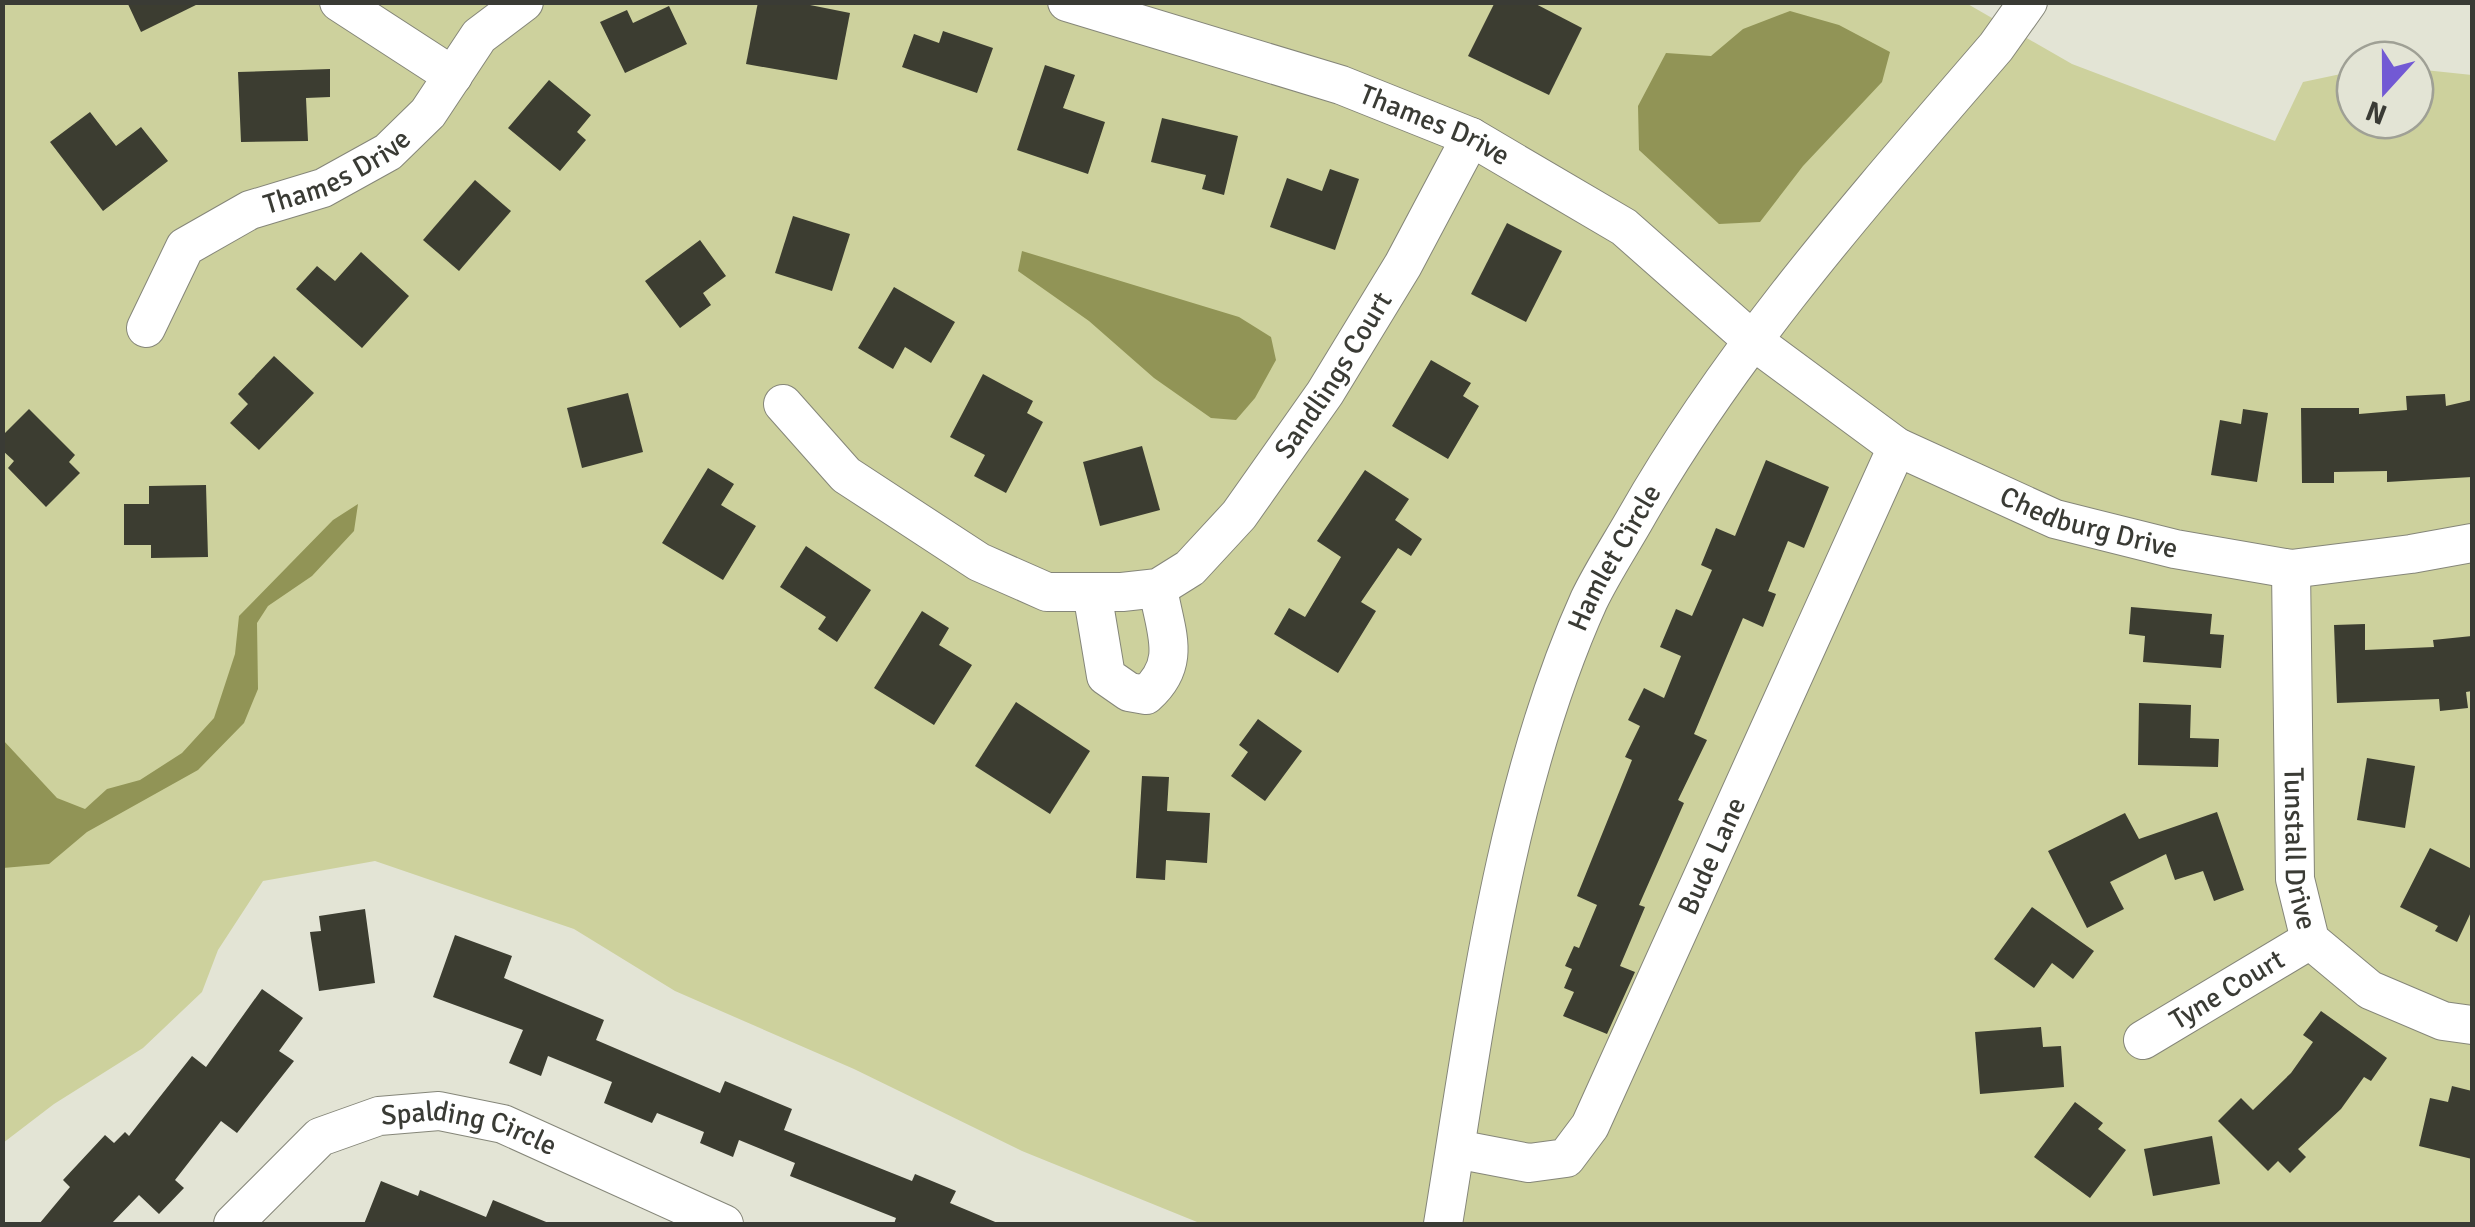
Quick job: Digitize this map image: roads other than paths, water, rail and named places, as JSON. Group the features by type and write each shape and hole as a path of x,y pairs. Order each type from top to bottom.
{"street":[{"path":"339,2 452,76"},
{"name":"Thames Drive","path":"146,328 185,247 250,210 323,188 388,152 428,113 479,36 524,2"},
{"name":"Thames Drive","path":"1066,2 1340,85 1470,137 1624,227 1752,340"},
{"name":"Hamlet Circle","path":"1443,1224 1486,962 1521,806 1549,706 1590,599 1668,460 1752,340 1996,48 2028,2"},
{"name":"Sandlings Court","path":"1158,588 1190,568 1239,514 1325,393 1404,265 1470,137"},
{"name":"Chedburg Drive","path":"1752,340 1897,447 2056,519 2176,549 2291,569 2472,543"},
{"path":"783,404 846,475 978,562 1047,592 1158,588 1170,661 1163,680 1146,695 1129,692 1106,676 1092,592"},
{"name":"Bude Lane","path":"1456,1150 1529,1163 1566,1158 1590,1126 1897,447"},
{"name":"Tunstall Drive","path":"2291,569 2295,880 2310,940 2370,990 2443,1021 2472,1025"},
{"name":"Tyne Court","path":"2143,1040 2310,940"},
{"name":"Spalding Circle","path":"233,1224 320,1137 379,1116 439,1110 503,1124 724,1224"}]}
